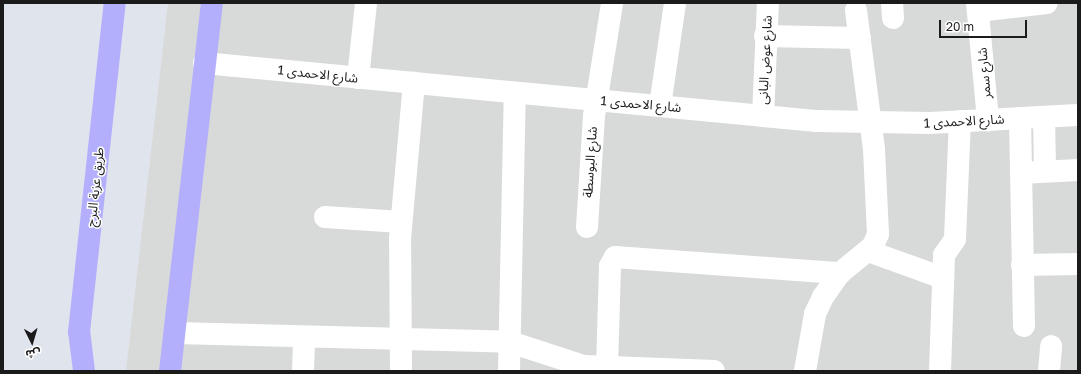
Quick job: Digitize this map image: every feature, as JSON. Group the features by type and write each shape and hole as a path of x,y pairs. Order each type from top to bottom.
{"street":[{"name":"طريق عزبة البرج","path":"84,371 79,332 115,3"},
{"path":"170,371 212,3"},
{"path":"358,78 366,3"},
{"name":"شارع البوسطة","path":"587,227 596,100 612,3"},
{"path":"660,106 675,3"},
{"name":"شارع عوض البانى","path":"763,116 768,3"},
{"path":"978,7 1047,3"},
{"name":"شارع سمر","path":"978,7 988,120"},
{"path":"806,371 815,314 840,273 868,250 876,240 879,227 871,123 856,10"},
{"path":"766,36 860,38"},
{"name":"شارع الاحمدى 1","path":"204,63 763,116 871,123 988,120 1078,115"},
{"path":"401,371 401,222 414,83"},
{"path":"509,371 515,93"},
{"path":"1044,117 1045,172"},
{"path":"1020,118 1024,326"},
{"path":"940,371 944,255 955,238 960,121"},
{"path":"1021,173 1078,170"},
{"path":"325,217 401,222"},
{"path":"868,250 944,278"},
{"path":"607,368 610,266 615,258 840,273"},
{"path":"1022,265 1078,264"},
{"path":"175,333 510,342 584,366 714,371"},
{"path":"303,371 304,336"},
{"path":"1049,371 1051,346"}],"shaded area":[{"path":"168,3 1078,3 1078,371 126,371"}]}
